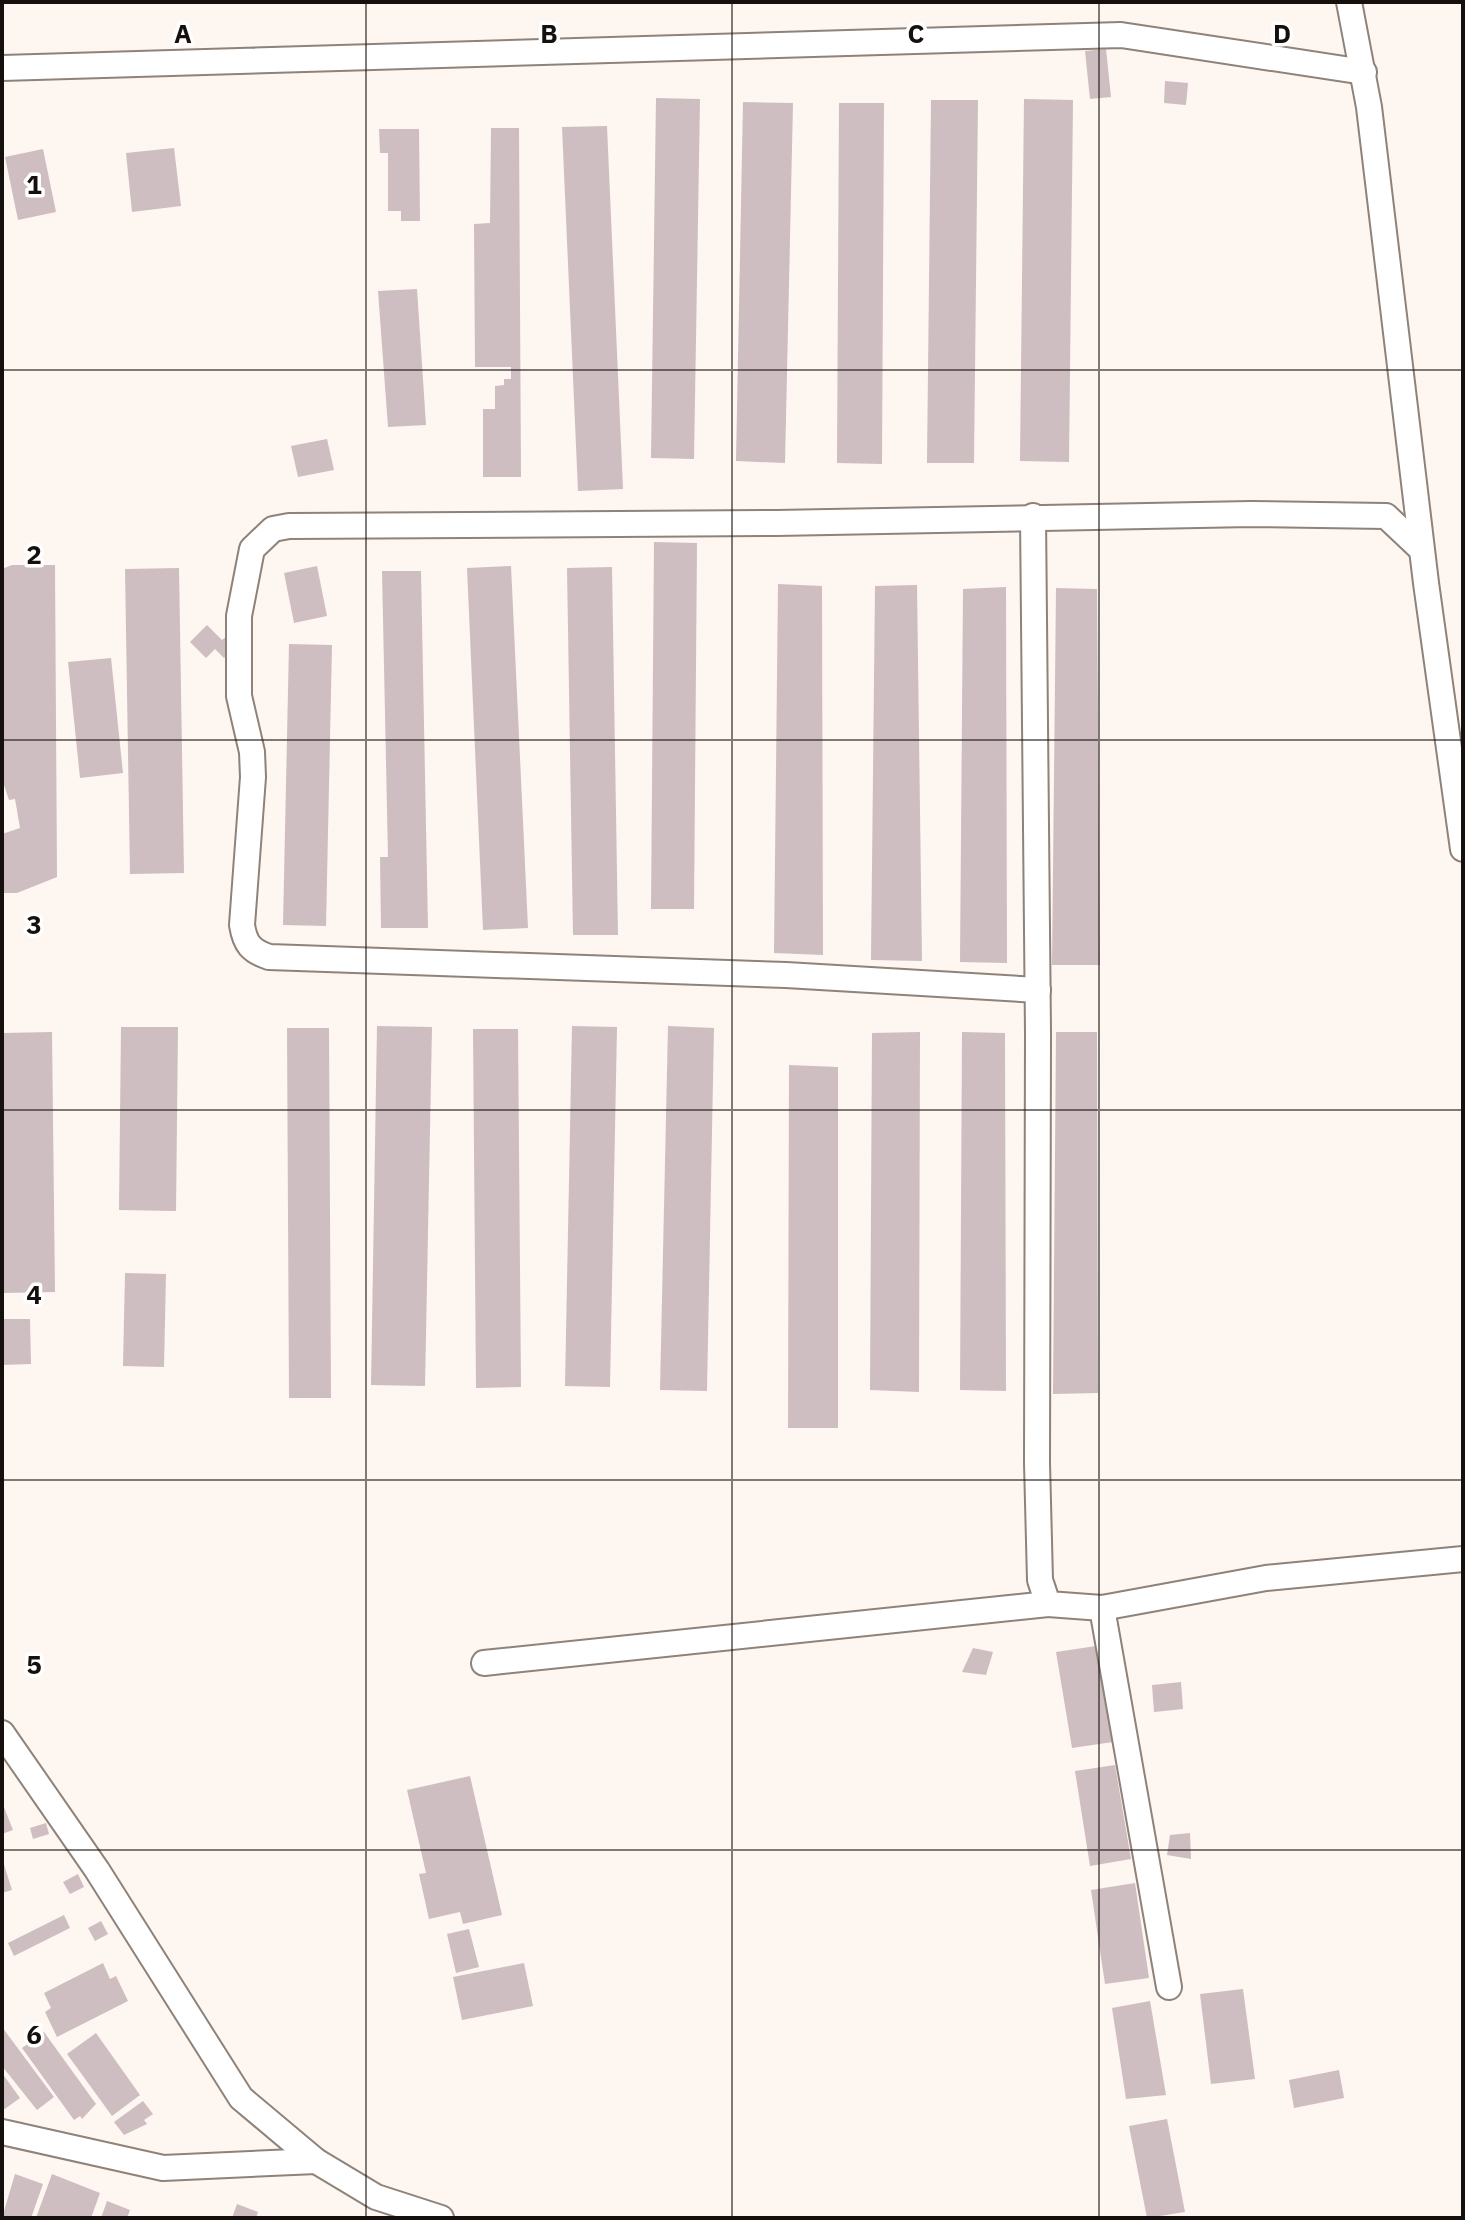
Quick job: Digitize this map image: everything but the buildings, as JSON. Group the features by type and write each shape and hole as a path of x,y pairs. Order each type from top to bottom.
{"street":[{"path":"1349,2 1364,72 1421,549 1454,723 1463,849"},
{"path":"2,68 724,44 1121,35 1364,72"},
{"path":"1386,516 1413,481"},
{"path":"1038,990 786,975 293,958 255,952 244,941 242,925 253,777 252,752 238,675 239,616 252,549 273,529 1033,516 1386,516 1421,549"},
{"path":"1033,516 1038,990 1037,1478 1040,1580 1048,1604"},
{"path":"484,1663 1048,1604 1102,1608 1266,1578 1463,1559"},
{"path":"1102,1608 1169,1987"},
{"path":"2,1733 12,1766 97,1870 241,2098 316,2161 376,2197 441,2218"},
{"path":"2,2132 163,2168 316,2161"}]}
